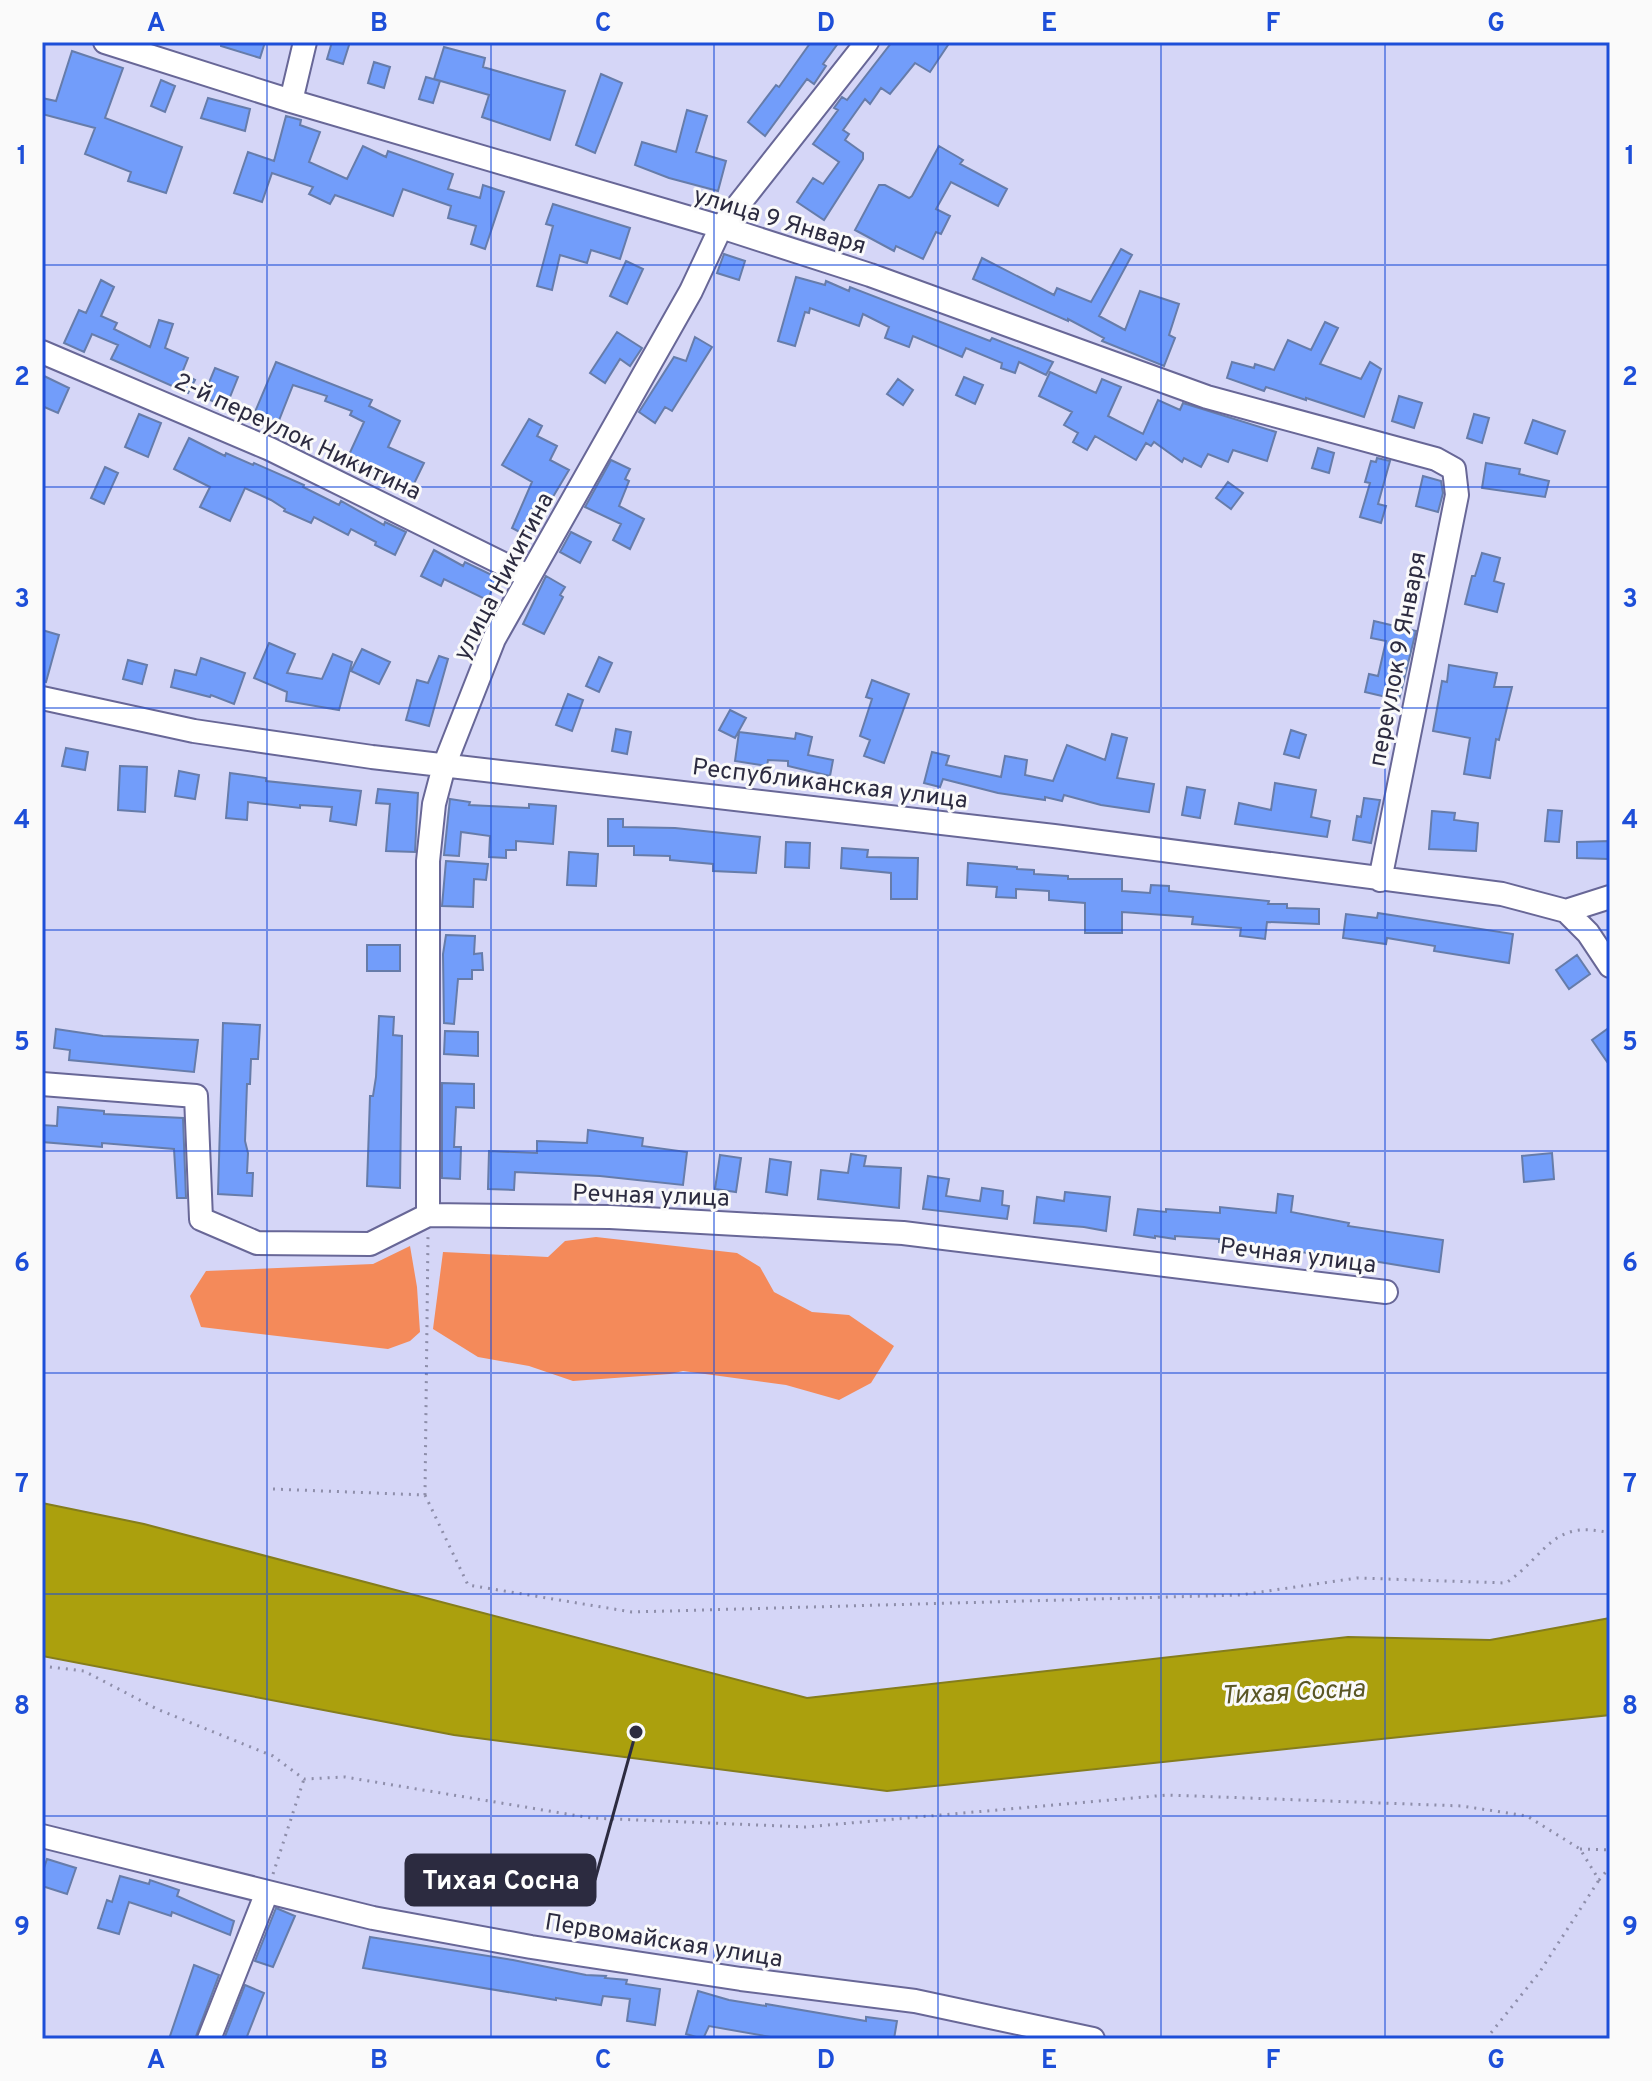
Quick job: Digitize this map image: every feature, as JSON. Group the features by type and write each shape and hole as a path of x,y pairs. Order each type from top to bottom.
{"street":[{"name":"улица 9 Января","path":"105,42 291,101 721,227 870,275 1207,397 1436,459"},
{"path":"291,101 305,42"},
{"name":"улица Никитина","path":"428,1215 428,861 434,804 444,766 494,639 691,291 721,227 867,42"},
{"name":"2-й переулок Никитина","path":"42,352 270,449 528,576"},
{"name":"переулок 9 Января","path":"1380,880 1457,495 1454,469 1436,459"},
{"name":"Республиканская улица","path":"42,698 194,731 444,766 1054,836 1502,894 1566,911"},
{"path":"1610,897 1566,911 1588,933 1610,966"},
{"name":"Речная улица","path":"42,1084 196,1096 201,1219 257,1243 370,1244 428,1215 610,1217 903,1233 1386,1292"},
{"name":"Первомайская улица","path":"42,1836 373,1918 531,1947 741,1979 915,2001 1093,2039"},
{"path":"209,2039 267,1892"}],"path":[{"path":"428,1215 425,1495 468,1585 632,1612 1240,1595 1357,1578 1506,1583 1524,1571 1555,1537 1587,1528 1610,1533"},
{"path":"273,1489 425,1495"},
{"path":"42,1666 84,1671 157,1709 273,1756 304,1779 345,1777 591,1818 805,1827 1167,1795 1462,1806 1527,1816 1580,1849 1599,1880"},
{"path":"267,1892 304,1779"},
{"path":"1580,1849 1610,1850"},
{"path":"1486,2039 1539,1973 1610,1867"}],"shaded area":[{"path":"596,1237 737,1253 760,1267 774,1292 812,1312 849,1315 894,1346 871,1383 839,1400 786,1385 683,1371 573,1381 529,1366 478,1357 433,1329 443,1252 548,1257 565,1241"},
{"path":"410,1246 420,1332 410,1341 388,1349 201,1327 190,1296 206,1271 373,1264"}],"water":[{"path":"42,1503 144,1524 807,1698 1348,1637 1490,1640 1610,1618 1610,1715 887,1791 454,1735 42,1656"}],"building":[{"path":"221,42 265,42 260,58 221,46"},
{"path":"332,42 350,42 343,64 327,59"},
{"path":"811,42 839,42 823,64 826,66 814,84 807,79 765,136 748,122 776,85 779,87"},
{"path":"892,42 950,42 930,72 915,63 890,94 881,88 870,104 865,99 843,130 849,134 845,140 863,153 863,159 824,220 797,202 813,178 823,184 839,162 813,144 838,110 834,108 842,97 847,100"},
{"path":"444,47 485,58 483,67 565,91 550,140 482,117 489,95 434,79"},
{"path":"72,51 123,68 105,118 182,147 166,193 128,181 131,172 85,154 95,128 42,114 42,98 56,101"},
{"path":"374,62 390,67 384,88 368,83"},
{"path":"601,74 622,83 595,153 576,145"},
{"path":"426,77 440,81 433,103 419,99"},
{"path":"161,80 175,86 165,112 151,106"},
{"path":"208,98 250,109 245,131 201,118"},
{"path":"687,110 707,116 696,152 726,161 718,191 635,165 642,142 676,152"},
{"path":"286,116 301,120 300,125 320,132 309,162 347,179 363,146 386,157 388,151 453,174 448,189 480,198 483,185 504,192 485,249 471,244 476,226 448,218 451,206 403,189 393,216 335,195 330,204 309,194 313,187 272,173 262,202 234,193 248,152 274,161"},
{"path":"939,146 963,160 960,164 1007,189 998,206 951,182 936,209 950,216 941,234 936,232 923,259 896,246 894,251 855,230 879,185 909,198 912,196"},
{"path":"553,204 630,228 620,259 591,250 587,263 560,255 552,290 537,286 553,226 546,224"},
{"path":"1121,249 1132,255 1099,316 1125,330 1140,291 1179,304 1169,335 1175,338 1164,366 1102,341 1104,338 1068,319 973,279 982,258 1054,295 1057,288 1091,302"},
{"path":"724,254 745,261 739,280 717,273"},
{"path":"626,261 643,269 627,304 610,296"},
{"path":"796,277 825,285 826,281 849,291 850,287 1053,362 1046,375 1019,362 1015,373 1001,368 1002,363 966,348 962,357 913,336 909,347 885,338 889,327 863,314 859,326 810,308 809,313 805,312 795,346 778,341"},
{"path":"101,280 114,287 101,316 117,323 114,329 150,347 159,320 173,324 165,348 188,358 182,373 195,380 188,393 111,359 118,345 92,334 84,352 64,343 79,310 86,313"},
{"path":"1325,322 1338,328 1320,364 1361,379 1370,362 1381,369 1364,417 1227,378 1232,362 1274,370 1288,340 1311,350"},
{"path":"617,332 642,348 630,366 620,359 605,383 590,373"},
{"path":"695,337 712,347 672,411 665,407 655,423 639,412 674,357 686,361"},
{"path":"276,362 372,400 369,406 400,421 388,447 424,463 411,490 347,459 364,422 350,415 352,411 325,401 327,396 293,385 276,428 252,419"},
{"path":"215,368 238,377 226,407 203,397"},
{"path":"1050,372 1096,393 1102,379 1121,387 1108,416 1143,434 1158,400 1180,410 1183,403 1276,432 1267,461 1233,450 1228,462 1208,454 1201,467 1184,458 1182,462 1154,442 1151,446 1146,443 1136,460 1095,436 1087,450 1073,442 1078,433 1064,425 1072,412 1039,396"},
{"path":"42,375 69,388 58,413 42,406"},
{"path":"964,377 983,385 975,404 956,395"},
{"path":"898,379 913,390 903,405 887,394"},
{"path":"1399,396 1422,403 1414,428 1392,421"},
{"path":"139,414 161,423 148,457 125,447"},
{"path":"1474,414 1489,418 1482,443 1467,438"},
{"path":"529,419 542,426 537,436 557,446 550,460 569,470 529,537 512,528 532,482 502,465"},
{"path":"1533,420 1565,431 1557,454 1525,443"},
{"path":"189,438 225,456 226,453 254,463 304,485 339,505 341,501 384,525 385,522 406,532 395,555 351,529 348,535 314,517 311,523 245,488 230,521 200,507 210,487 174,469"},
{"path":"1318,448 1334,453 1329,473 1312,468"},
{"path":"1377,458 1390,461 1378,504 1386,506 1381,523 1360,517 1370,483 1365,482 1371,461 1376,462"},
{"path":"611,460 630,469 625,479 629,481 619,506 644,519 630,549 613,540 621,524 585,507"},
{"path":"1486,463 1520,469 1519,474 1549,481 1545,497 1482,488"},
{"path":"105,467 118,473 104,504 91,498"},
{"path":"1423,476 1441,481 1443,493 1438,512 1416,506"},
{"path":"1228,482 1243,493 1231,509 1216,498"},
{"path":"571,532 591,542 580,563 560,552"},
{"path":"434,550 463,566 465,562 498,578 487,600 444,579 441,586 421,576"},
{"path":"1482,553 1500,558 1494,581 1504,584 1497,612 1465,604"},
{"path":"546,576 565,587 544,634 523,624"},
{"path":"1374,621 1416,631 1399,700 1365,692 1369,674 1378,676 1386,641 1371,638"},
{"path":"42,630 59,635 46,682 42,681"},
{"path":"269,643 295,654 287,673 322,679 333,654 352,662 339,710 286,701 287,692 254,678"},
{"path":"362,649 390,662 379,684 351,671"},
{"path":"439,656 448,659 429,726 406,720 417,680 428,683"},
{"path":"599,657 612,663 599,692 586,686"},
{"path":"201,658 245,673 234,704 211,695 171,687 175,670 196,675"},
{"path":"128,660 147,665 142,684 123,679"},
{"path":"1449,665 1497,673 1494,687 1512,687 1499,740 1496,739 1490,778 1464,774 1470,738 1433,731 1442,681 1447,682"},
{"path":"872,680 909,694 884,763 864,756 870,740 860,736 872,699 866,697"},
{"path":"568,694 583,700 572,731 556,725"},
{"path":"730,710 746,718 735,738 719,730"},
{"path":"616,729 631,732 627,754 612,751"},
{"path":"1291,730 1306,735 1299,758 1284,754"},
{"path":"739,732 795,739 796,733 812,737 808,755 833,760 830,776 788,766 788,761 768,760 767,766 735,761"},
{"path":"1112,734 1127,738 1117,778 1154,784 1149,812 1101,805 1064,795 1062,801 998,793 943,779 940,787 924,783 932,752 949,756 946,765 1001,777 1005,756 1027,760 1025,775 1053,781 1067,745 1105,760"},
{"path":"66,748 88,752 85,770 62,766"},
{"path":"120,766 147,767 145,812 118,810"},
{"path":"179,771 199,775 195,799 175,796"},
{"path":"230,773 266,778 266,781 361,791 356,825 330,821 332,807 300,805 300,808 248,802 247,820 226,818"},
{"path":"1275,783 1316,790 1311,817 1330,821 1327,837 1235,824 1239,803 1271,810"},
{"path":"1187,787 1205,790 1200,818 1182,815"},
{"path":"378,789 418,793 415,852 386,851 390,804 376,803"},
{"path":"1364,798 1380,800 1371,843 1353,840"},
{"path":"450,799 470,802 469,805 556,806 553,844 516,841 516,850 506,850 506,858 489,857 490,836 461,832 459,856 444,855"},
{"path":"1548,810 1562,811 1559,842 1545,841"},
{"path":"1432,811 1455,813 1454,820 1478,823 1476,851 1429,849"},
{"path":"608,819 623,819 623,827 675,828 760,837 756,873 713,871 713,864 670,860 670,856 634,855 634,846 608,846"},
{"path":"1609,841 1608,859 1577,858 1577,842"},
{"path":"786,842 810,843 809,868 785,867"},
{"path":"842,848 868,850 867,857 918,858 917,899 891,899 891,873 841,868"},
{"path":"569,852 598,854 596,886 567,885"},
{"path":"446,861 488,864 486,880 474,879 473,907 442,906"},
{"path":"968,863 1017,867 1034,870 1034,874 1068,876 1068,879 1122,879 1122,891 1150,893 1151,885 1169,886 1169,891 1269,901 1268,904 1287,904 1287,908 1319,909 1319,924 1267,922 1265,939 1240,936 1241,928 1192,924 1193,917 1122,912 1122,933 1085,933 1085,903 1049,900 1049,891 1016,889 1016,898 996,897 997,887 967,885"},
{"path":"1378,913 1513,934 1509,963 1434,951 1435,946 1387,938 1386,944 1343,938 1346,914 1377,918"},
{"path":"446,935 475,936 474,954 482,953 483,970 472,970 472,979 458,979 454,1024 444,1023 443,954"},
{"path":"367,945 400,945 400,971 367,971"},
{"path":"1577,955 1590,974 1569,989 1556,970"},
{"path":"379,1016 394,1017 393,1035 402,1036 400,1188 367,1186 370,1096 373,1096 376,1077"},
{"path":"223,1023 260,1025 258,1059 251,1059 250,1084 247,1084 245,1141 247,1173 253,1173 252,1196 218,1194"},
{"path":"1610,1027 1610,1066 1592,1040"},
{"path":"56,1029 103,1036 198,1040 194,1072 69,1060 70,1050 54,1048"},
{"path":"445,1031 478,1032 478,1056 444,1054"},
{"path":"442,1083 474,1084 474,1108 456,1107 454,1147 461,1147 460,1179 442,1178"},
{"path":"58,1107 104,1111 104,1114 183,1118 186,1198 177,1198 174,1149 42,1142 42,1125 57,1126"},
{"path":"588,1130 643,1138 642,1146 687,1152 683,1185 600,1176 515,1172 514,1190 488,1189 489,1151 537,1153 537,1141 587,1143"},
{"path":"1552,1153 1554,1179 1524,1182 1522,1156"},
{"path":"851,1154 866,1156 864,1166 901,1168 899,1208 818,1199 821,1170 848,1173"},
{"path":"720,1155 741,1158 736,1192 715,1189"},
{"path":"770,1159 791,1162 787,1195 766,1192"},
{"path":"928,1176 949,1179 946,1196 980,1201 982,1188 1003,1191 1002,1205 1009,1206 1007,1219 923,1209"},
{"path":"1065,1192 1110,1197 1106,1231 1034,1223 1037,1197 1064,1201"},
{"path":"1278,1194 1293,1196 1291,1212 1349,1223 1348,1226 1443,1240 1439,1272 1355,1258 1245,1246 1219,1242 1219,1239 1134,1235 1138,1209 1220,1213 1220,1207 1276,1213"},
{"path":"47,1859 76,1868 67,1894 42,1886"},
{"path":"120,1876 149,1884 150,1880 179,1890 177,1896 234,1921 230,1935 172,1912 171,1916 129,1902 119,1934 98,1928 107,1900 112,1902"},
{"path":"276,1908 295,1916 273,1967 255,1961"},
{"path":"370,1937 606,1976 627,1980 626,1984 660,1989 655,2025 627,2021 630,1999 603,1996 601,2005 556,2000 363,1968"},
{"path":"194,1965 219,1975 195,2039 169,2039"},
{"path":"245,1985 264,1993 246,2039 224,2039"},
{"path":"698,1991 766,2006 866,2021 866,2017 897,2021 894,2039 782,2039 709,2026 703,2039 686,2034"}],"place":[{"name":"Тихая Сосна","path":"636,1732"}]}
